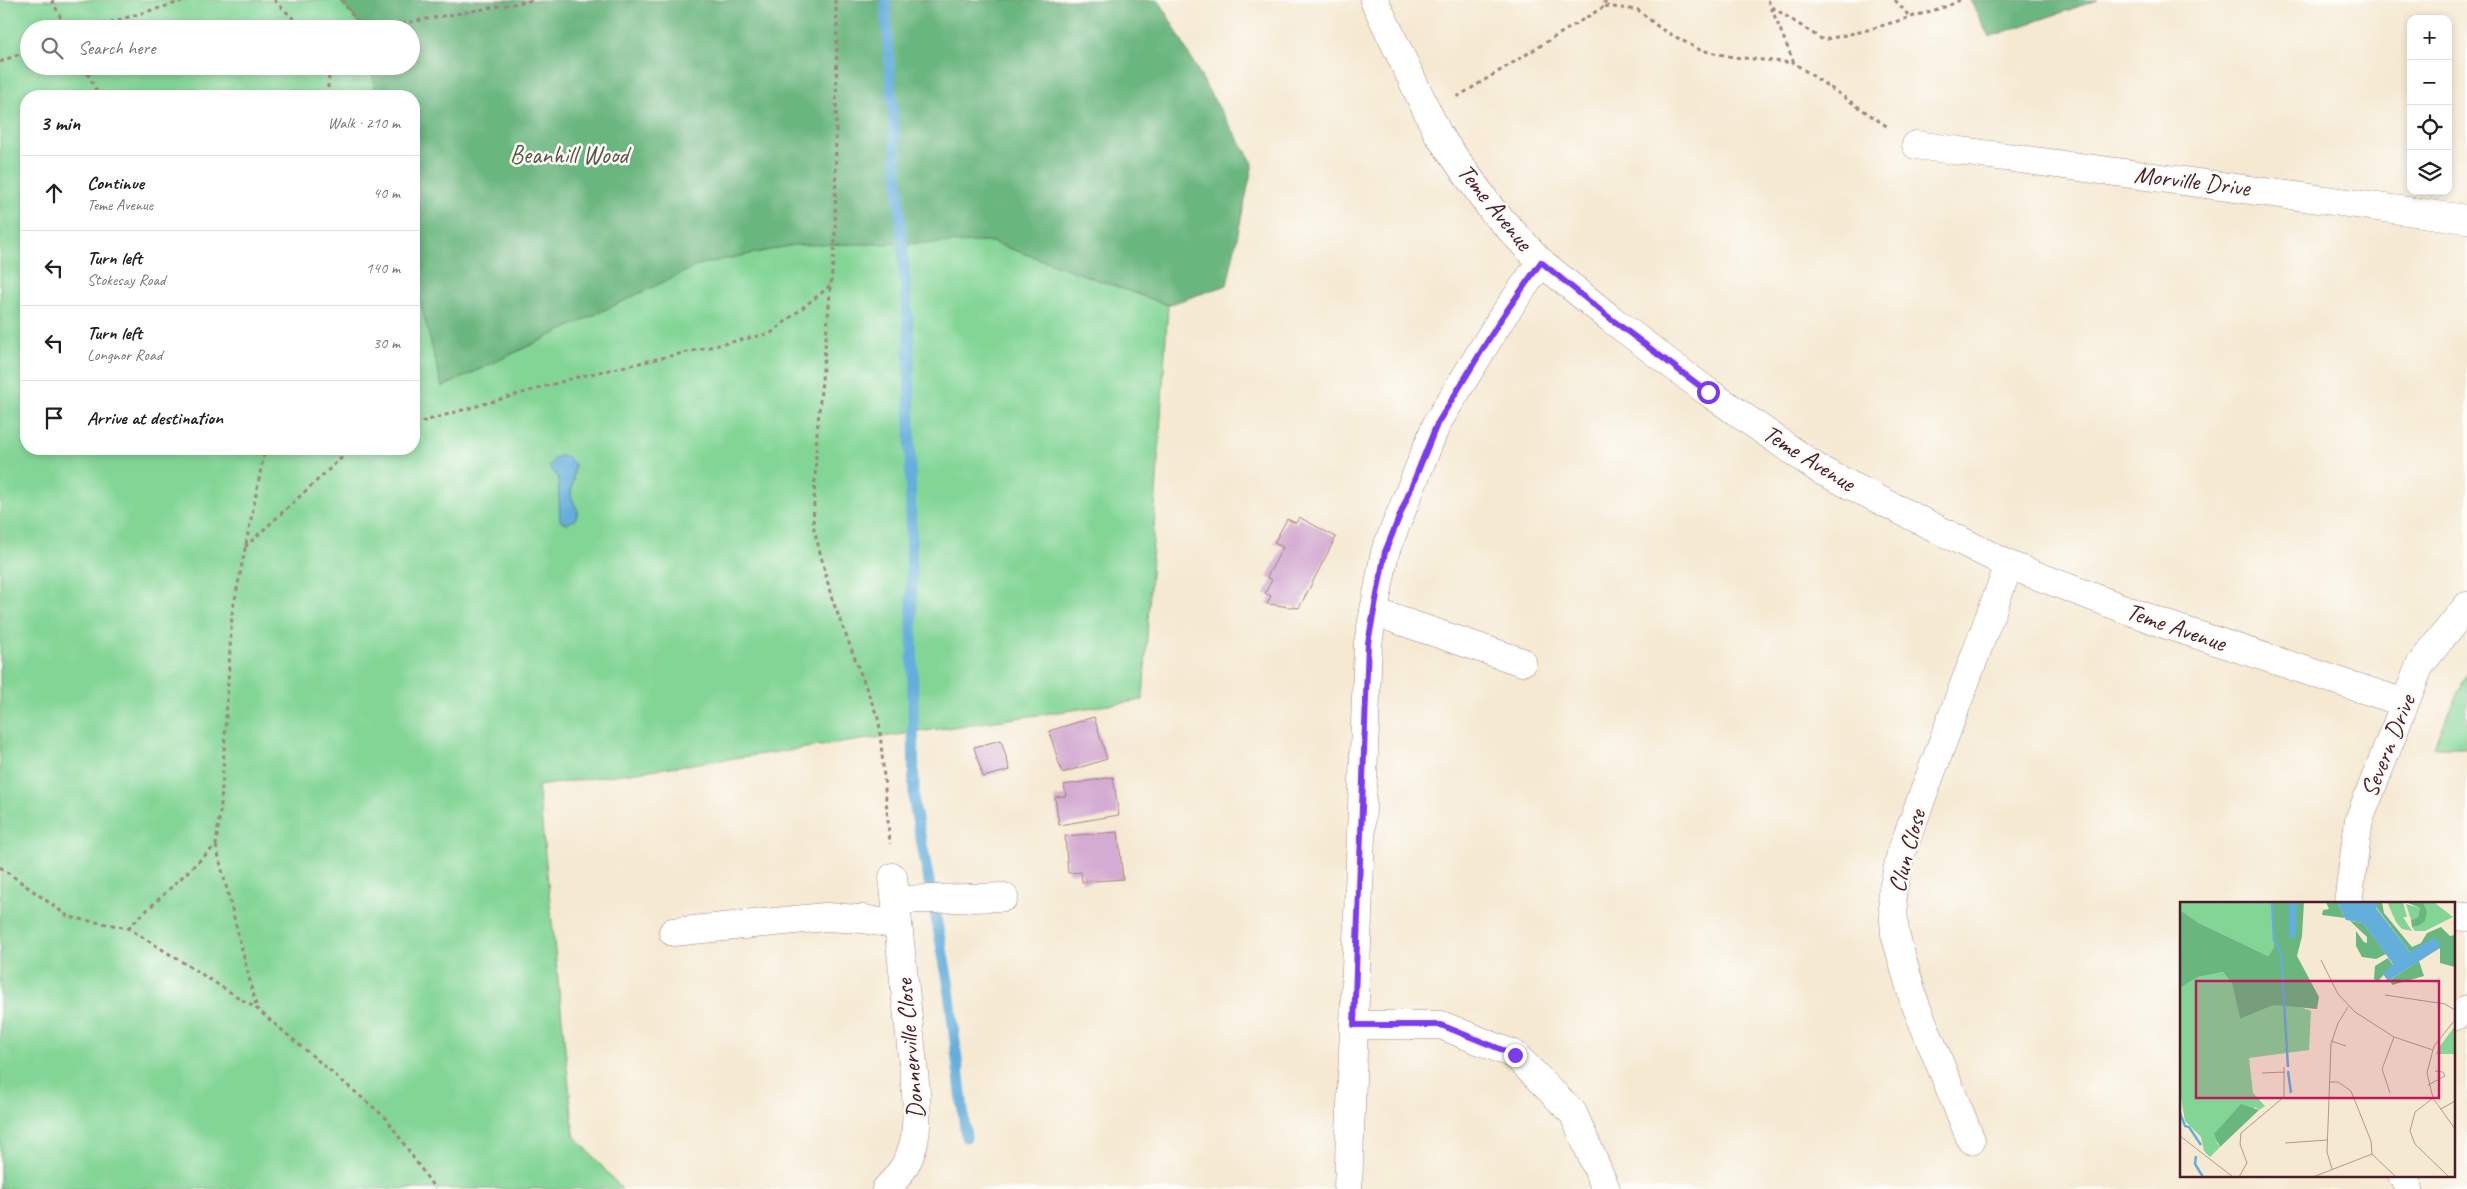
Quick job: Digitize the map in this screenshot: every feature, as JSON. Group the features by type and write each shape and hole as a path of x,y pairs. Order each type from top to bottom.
{"street":[{"name":"Teme Avenue","path":"1374,0 1438,134 1492,210 1541,262 1611,319 1708,392 1820,470 2009,565 2164,624 2405,703"},
{"name":"Morville Drive","path":"1916,146 2467,218"},
{"path":"1348,1189 1368,643 1385,552 1437,424 1501,319 1541,262"},
{"name":"Clun Close","path":"1971,1140 1914,1001 1895,934 1892,894 1901,853 2009,565"},
{"name":"Severn Drive","path":"2348,902 2358,820 2420,665 2467,606"},
{"path":"1374,612 1522,662"},
{"path":"673,932 825,917 863,919 898,900 967,896 1004,897"},
{"name":"Donnerville Close","path":"886,1189 897,1178 913,1153 918,1126 898,900"},
{"path":"2454,916 2467,917"},
{"path":"2454,1016 2467,1010"},
{"path":"1354,1025 1441,1025 1515,1055 1573,1113 1606,1189"},
{"path":"2402,1176 2409,1189"}],"path":[{"path":"52,0 62,20"},
{"path":"118,20 187,0"},
{"path":"274,0 295,20"},
{"path":"341,0 356,20"},
{"path":"420,20 535,0"},
{"path":"835,0 837,21 835,241 817,433 813,525 832,600 879,721 898,900"},
{"path":"1605,0 1605,6"},
{"path":"1768,0 1794,63"},
{"path":"1896,0 1909,16"},
{"path":"1771,7 1823,40 1864,31 1909,16 1948,6 1960,0"},
{"path":"1430,114 1605,6 1638,10 1661,28 1700,50 1733,57 1794,63 1916,146"},
{"path":"0,62 20,54"},
{"path":"88,75 95,90"},
{"path":"328,90 329,75"},
{"path":"420,422 578,377 771,333 831,286"},
{"path":"257,1009 216,845 221,804 232,614 264,455"},
{"path":"246,547 345,455"},
{"path":"128,928 216,845"},
{"path":"0,867 70,917 128,928 257,1009 386,1118 435,1189"}],"green space":[{"path":"0,0 341,0 356,20 20,20 20,75 373,75 376,90 20,90 20,455 420,455 420,300 443,387 701,264 794,245 992,242 1168,305 1143,700 538,786 574,1135 622,1189 0,1189"},
{"name":"Beanhill Wood","path":"341,0 1159,0 1210,93 1253,163 1227,285 1168,305 992,242 794,245 701,264 442,387 420,301 420,90 376,90 373,75 420,75 420,20 356,20"},
{"path":"1970,0 2098,0 1989,37"},
{"path":"2467,674 2467,747 2434,747"}],"water":[{"path":"559,456 568,457 575,464 571,496 578,511 575,520 566,524 560,520 558,477 549,467 554,459"}],"building":[{"path":"1299,517 1336,537 1299,608 1267,604 1271,596 1265,593 1272,580 1267,577 1283,547 1274,543 1287,519 1296,523"},
{"path":"1094,717 1107,759 1062,773 1049,731"},
{"path":"1001,740 1010,770 983,777 974,747"},
{"path":"1113,777 1119,815 1059,825 1055,797 1066,796 1064,785"},
{"path":"1118,832 1123,879 1082,882 1081,872 1068,873 1065,836"}],"waterway":[{"path":"885,0 909,338 914,803 948,981 966,1137"}],"route":[{"path":"1515,1055 1441,1025 1354,1025 1368,643 1385,552 1437,424 1501,319 1541,262 1611,319 1708,392"}]}
